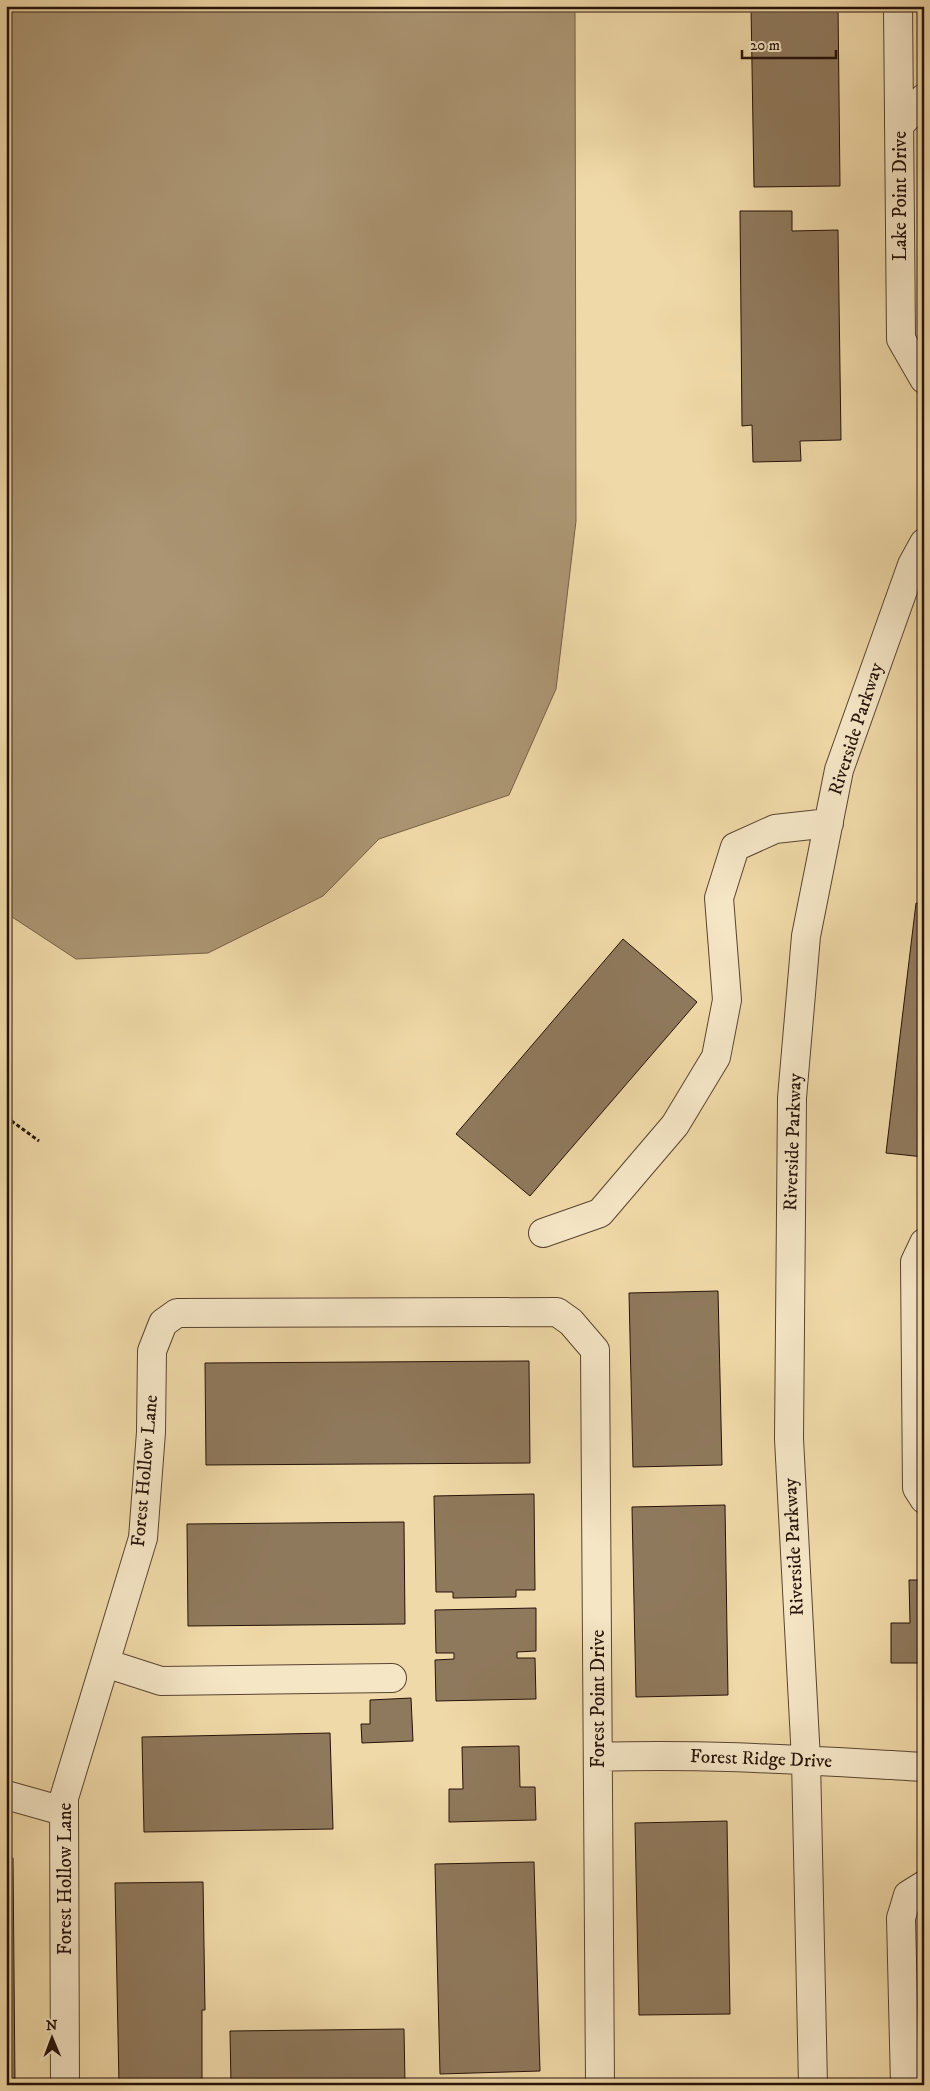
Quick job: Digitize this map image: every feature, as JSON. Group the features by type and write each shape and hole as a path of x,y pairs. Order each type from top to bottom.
{"street":[{"name":"Lake Point Drive","path":"898,6 901,339 924,380"},
{"path":"899,126 924,98"},
{"name":"Riverside Parkway","path":"814,2085 806,1760 789,1438 792,1098 806,936 840,770 912,565 924,543"},
{"path":"543,1232 600,1213 675,1124 716,1057 727,1000 719,898 735,847 775,828 829,824"},
{"path":"924,1243 915,1262 917,1488 924,1499"},
{"name":"Forest Hollow Lane","path":"65,2085 64,1798 143,1538 150,1432 152,1351 163,1323 177,1313 417,1311 557,1312 571,1322"},
{"name":"Forest Point Drive","path":"571,1322 595,1350 600,2085"},
{"path":"105,1663 160,1681 392,1678"},
{"name":"Forest Ridge Drive","path":"598,1757 651,1755 806,1760 924,1767"},
{"path":"6,1795 63,1811"},
{"path":"905,2085 901,1918 908,1896 924,1885"}],"path":[{"path":"6,1116 39,1141"}],"shaded area":[{"path":"6,6 575,6 576,521 556,689 509,795 379,839 323,896 208,953 76,959 6,913"}],"building":[{"path":"751,6 838,6 840,186 754,187"},
{"path":"740,211 792,211 792,231 838,230 841,440 800,441 801,461 753,462 752,425 742,426"},
{"path":"916,903 924,904 924,1157 886,1153"},
{"path":"623,939 697,1002 530,1196 456,1134"},
{"path":"718,1291 722,1465 633,1467 629,1293"},
{"path":"529,1361 530,1463 206,1465 205,1363"},
{"path":"534,1494 535,1590 516,1590 516,1597 453,1598 453,1592 436,1592 434,1496"},
{"path":"725,1505 728,1695 636,1697 632,1507"},
{"path":"404,1522 405,1624 188,1626 187,1524"},
{"path":"909,1580 924,1580 924,1663 891,1663 891,1623 910,1623"},
{"path":"536,1608 536,1651 517,1652 517,1658 535,1658 536,1699 436,1701 435,1660 454,1659 454,1653 436,1653 435,1610"},
{"path":"411,1698 413,1741 362,1743 361,1724 370,1724 370,1700"},
{"path":"330,1733 333,1829 144,1832 142,1737"},
{"path":"519,1746 520,1787 535,1787 536,1820 449,1822 449,1789 463,1789 462,1747"},
{"path":"727,1821 730,2014 639,2015 635,1823"},
{"path":"6,1858 13,1858 15,2085 6,2085"},
{"path":"534,1862 540,2071 440,2074 435,1864"},
{"path":"203,1882 205,2010 202,2010 202,2085 119,2085 115,1883"},
{"path":"404,2029 405,2085 231,2085 230,2031"},
{"path":"731,2083 731,2085 640,2085 640,2084"}]}
